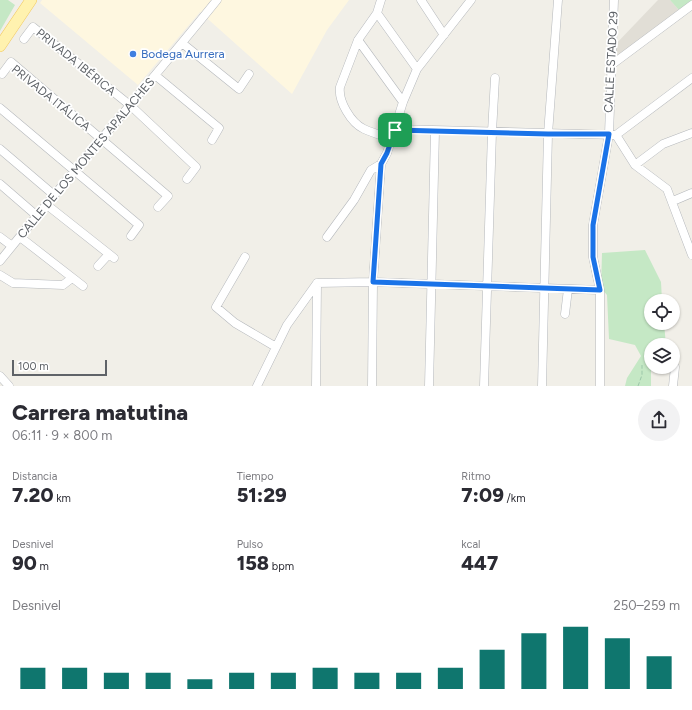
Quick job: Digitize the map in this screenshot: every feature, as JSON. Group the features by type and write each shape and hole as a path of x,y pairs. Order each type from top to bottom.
{"main road":[{"path":"0,46 31,0"}],"street":[{"name":"CALLE DE LOS MONTES APALACHES","path":"0,261 47,205 73,171 131,106 217,0"},
{"path":"381,0 377,13 358,40 340,87 340,99 351,116 363,129 392,139"},
{"path":"420,0 444,35"},
{"path":"372,386 373,282 381,164 387,153 403,102 417,69 471,0"},
{"path":"542,386 548,134 558,0"},
{"name":"CALLE ESTADO 29","path":"600,386 600,290 593,257 593,225 612,135 610,66 614,0"},
{"path":"610,66 692,5"},
{"path":"377,13 417,69"},
{"name":"PRIVADA IBÉRICA","path":"24,39 33,27 131,106"},
{"path":"358,40 403,102"},
{"path":"182,43 239,89 249,74"},
{"name":"PRIVADA ITÁLICA","path":"2,74 11,62 101,141"},
{"path":"156,75 219,128 212,140"},
{"path":"484,386 495,78"},
{"path":"395,130 612,135 692,78"},
{"path":"131,106 196,167 186,179"},
{"path":"0,108 139,225 130,236"},
{"path":"429,386 436,131"},
{"path":"635,165 663,144 692,134"},
{"path":"612,135 635,165 667,190 692,255"},
{"path":"101,141 168,196 158,207"},
{"path":"0,149 54,195"},
{"path":"327,237 354,200 371,170 381,164"},
{"path":"0,184 37,216"},
{"path":"672,201 692,193"},
{"path":"47,205 111,256 98,266"},
{"path":"0,237 12,246"},
{"path":"20,237 83,286"},
{"path":"245,257 216,307 235,323 276,348"},
{"path":"0,275 13,283 63,285 72,278"},
{"path":"317,283 373,282 600,290"},
{"path":"257,386 287,325 317,283"},
{"path":"316,386 317,283"},
{"path":"565,314 568,288"},
{"path":"674,386 675,374"},
{"path":"0,376 9,386"}],"path":[{"path":"638,386 642,375 642,365"}],"shaded area":[{"path":"42,0 349,0 327,30 292,94 200,12 138,85 40,3"},
{"path":"658,0 670,0 679,10 610,67 614,46"}],"green space":[{"path":"0,0 8,0 15,5 0,31"},
{"path":"670,0 692,0 679,10"},
{"path":"645,250 661,282 662,294 644,294 644,330 665,330 665,338 644,338 644,374 651,374 651,386 625,386 627,378 641,356 635,345 609,339 607,295 601,288 602,253"}],"place":[{"name":"Bodega Aurrera","path":"133,54"}],"route":[{"path":"395,130 609,134 593,225 592,239 593,257 600,290 373,282 381,164 387,153 395,130"}]}
